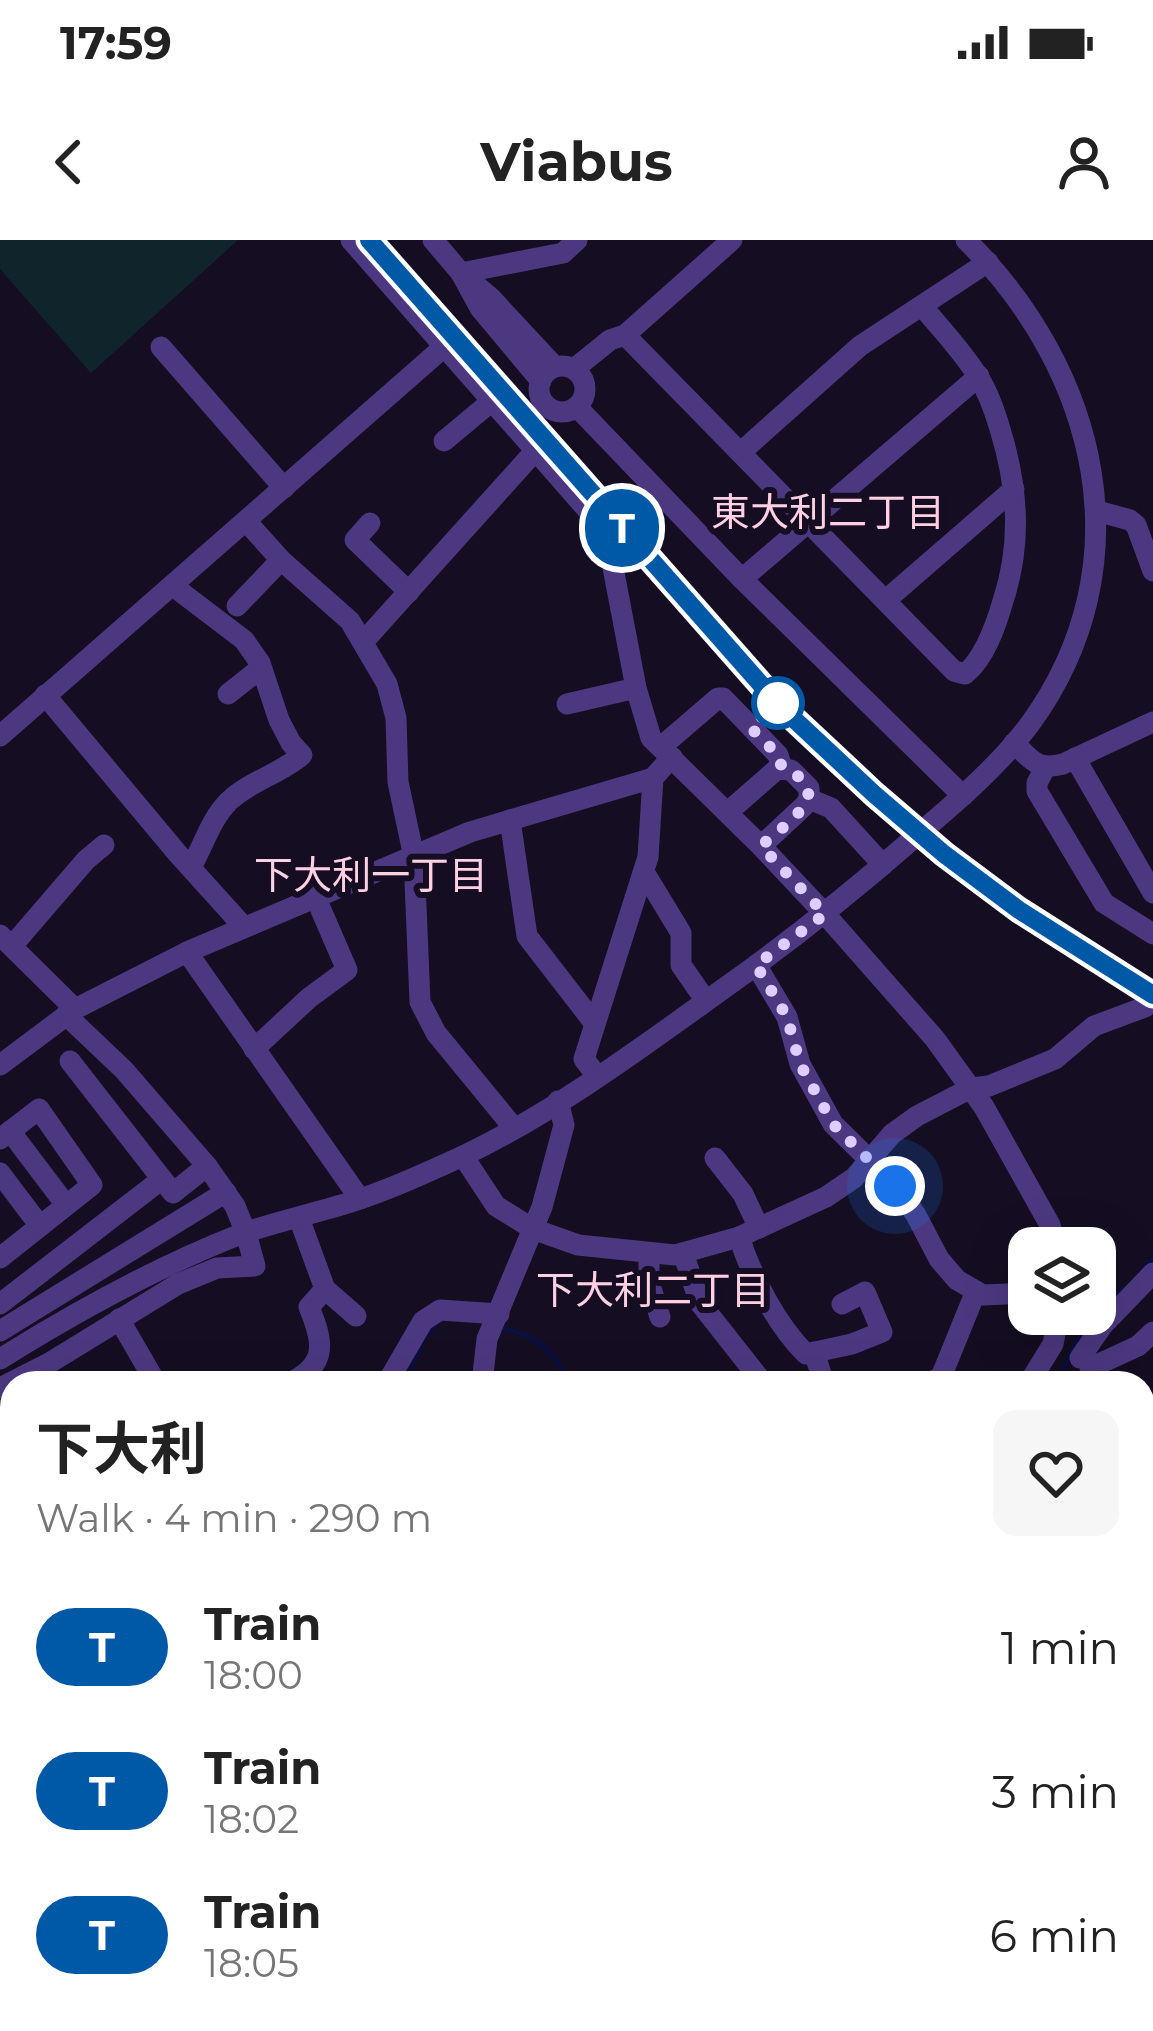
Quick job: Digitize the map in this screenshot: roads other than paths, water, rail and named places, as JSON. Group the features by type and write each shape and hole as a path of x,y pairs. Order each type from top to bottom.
{"street":[{"path":"351,240 606,531 636,688 651,738 761,846 935,1039 984,1107 1051,1227"},
{"path":"433,240 461,273 480,308 558,384 585,394 577,407 742,579 963,796"},
{"path":"461,273 549,248 563,254 577,240"},
{"path":"364,641 409,592 558,384 619,350 626,334 733,240"},
{"path":"0,1359 79,1310 168,1265 246,1232 360,1199 463,1156 514,1128 706,1001 825,914 963,796 1014,743 1068,656 1091,580 1097,511 1086,441 1047,344 1024,307 966,240"},
{"path":"741,452 860,346 988,262"},
{"path":"626,334 954,671 965,674 995,626 1013,570 1018,532 1014,489 1011,464 979,376 922,306"},
{"path":"0,736 445,346"},
{"path":"161,347 284,488"},
{"path":"742,579 979,376"},
{"path":"444,441 492,401"},
{"path":"886,600 1014,489"},
{"path":"1097,511 1136,525 1153,571"},
{"path":"246,521 280,560 350,621 392,699 398,782 414,856 420,1002 436,1033 514,1128"},
{"path":"370,524 355,540 409,592"},
{"path":"237,606 280,560"},
{"path":"173,586 238,634 261,668 279,720 302,755 227,803 212,821 190,868"},
{"path":"228,694 261,668"},
{"path":"567,704 636,688"},
{"path":"45,695 244,927"},
{"path":"597,1076 584,1059 644,872 651,838 653,778 667,752 723,698 778,755 782,768"},
{"path":"1153,722 1045,768 1037,783 1037,791 1104,903 1153,934"},
{"path":"1014,743 1045,768"},
{"path":"1075,758 1153,893"},
{"path":"728,812 782,768 791,770 809,788 809,799 761,846"},
{"path":"0,1065 70,1012 187,952 470,832 653,778"},
{"path":"809,799 831,808 884,865"},
{"path":"509,820 527,936 595,1024"},
{"path":"33,1371 178,1284 217,1268 255,1266 246,1232 207,1166 6,941 104,845"},
{"path":"644,872 681,933 681,965 706,1001"},
{"path":"254,1048 347,970 315,896"},
{"path":"187,952 360,1199"},
{"path":"756,965 787,1017 800,1064 833,1124 905,1200 957,1280 983,1295 1008,1294"},
{"path":"463,1156 496,1206 533,1229 578,1245 662,1256 683,1253 749,1233 826,1197 854,1178 892,1134 917,1116 971,1088 989,1086 1054,1058 1094,1026 1145,1007"},
{"path":"109,1055 77,1070 173,1193 207,1166"},
{"path":"483,1371 487,1339 533,1229 564,1125 558,1101"},
{"path":"4,1245 40,1226 92,1185 39,1109 5,1135 66,1205"},
{"path":"715,1158 743,1193 749,1233 745,1255 782,1326 806,1354 882,1332 865,1292 842,1304"},
{"path":"0,1173 40,1226"},
{"path":"0,1304 162,1179"},
{"path":"0,1331 226,1192"},
{"path":"299,1218 326,1289 356,1316"},
{"path":"649,1253 650,1282 660,1317"},
{"path":"683,1253 700,1303 754,1371"},
{"path":"1092,1370 1102,1326 1153,1273"},
{"path":"307,1371 319,1355 321,1337 309,1307 326,1289"},
{"path":"943,1371 976,1291"},
{"path":"395,1371 423,1321 440,1310 499,1314"},
{"path":"119,1319 150,1371"},
{"path":"1092,1370 1138,1346 1153,1332"},
{"path":"1036,1371 1055,1335"},
{"path":"1053,1344 1092,1370"},
{"path":"814,1352 820,1371"}],"waterway":[{"path":"1142,1270 1153,1258"},
{"path":"1062,1371 1086,1323 1125,1287"},
{"path":"411,1371 423,1339 436,1324"},
{"path":"499,1327 541,1345 563,1371"}],"railway":[{"path":"369,240 780,706 944,853 1019,910 1153,995"}],"train":[{"name":"T","path":"369,240 780,706 944,854 1019,910 1153,995"}],"district":[{"name":"東大利二丁目","path":"828,512"},
{"name":"下大利一丁目","path":"371,875"},
{"name":"下大利二丁目","path":"653,1290"}]}
